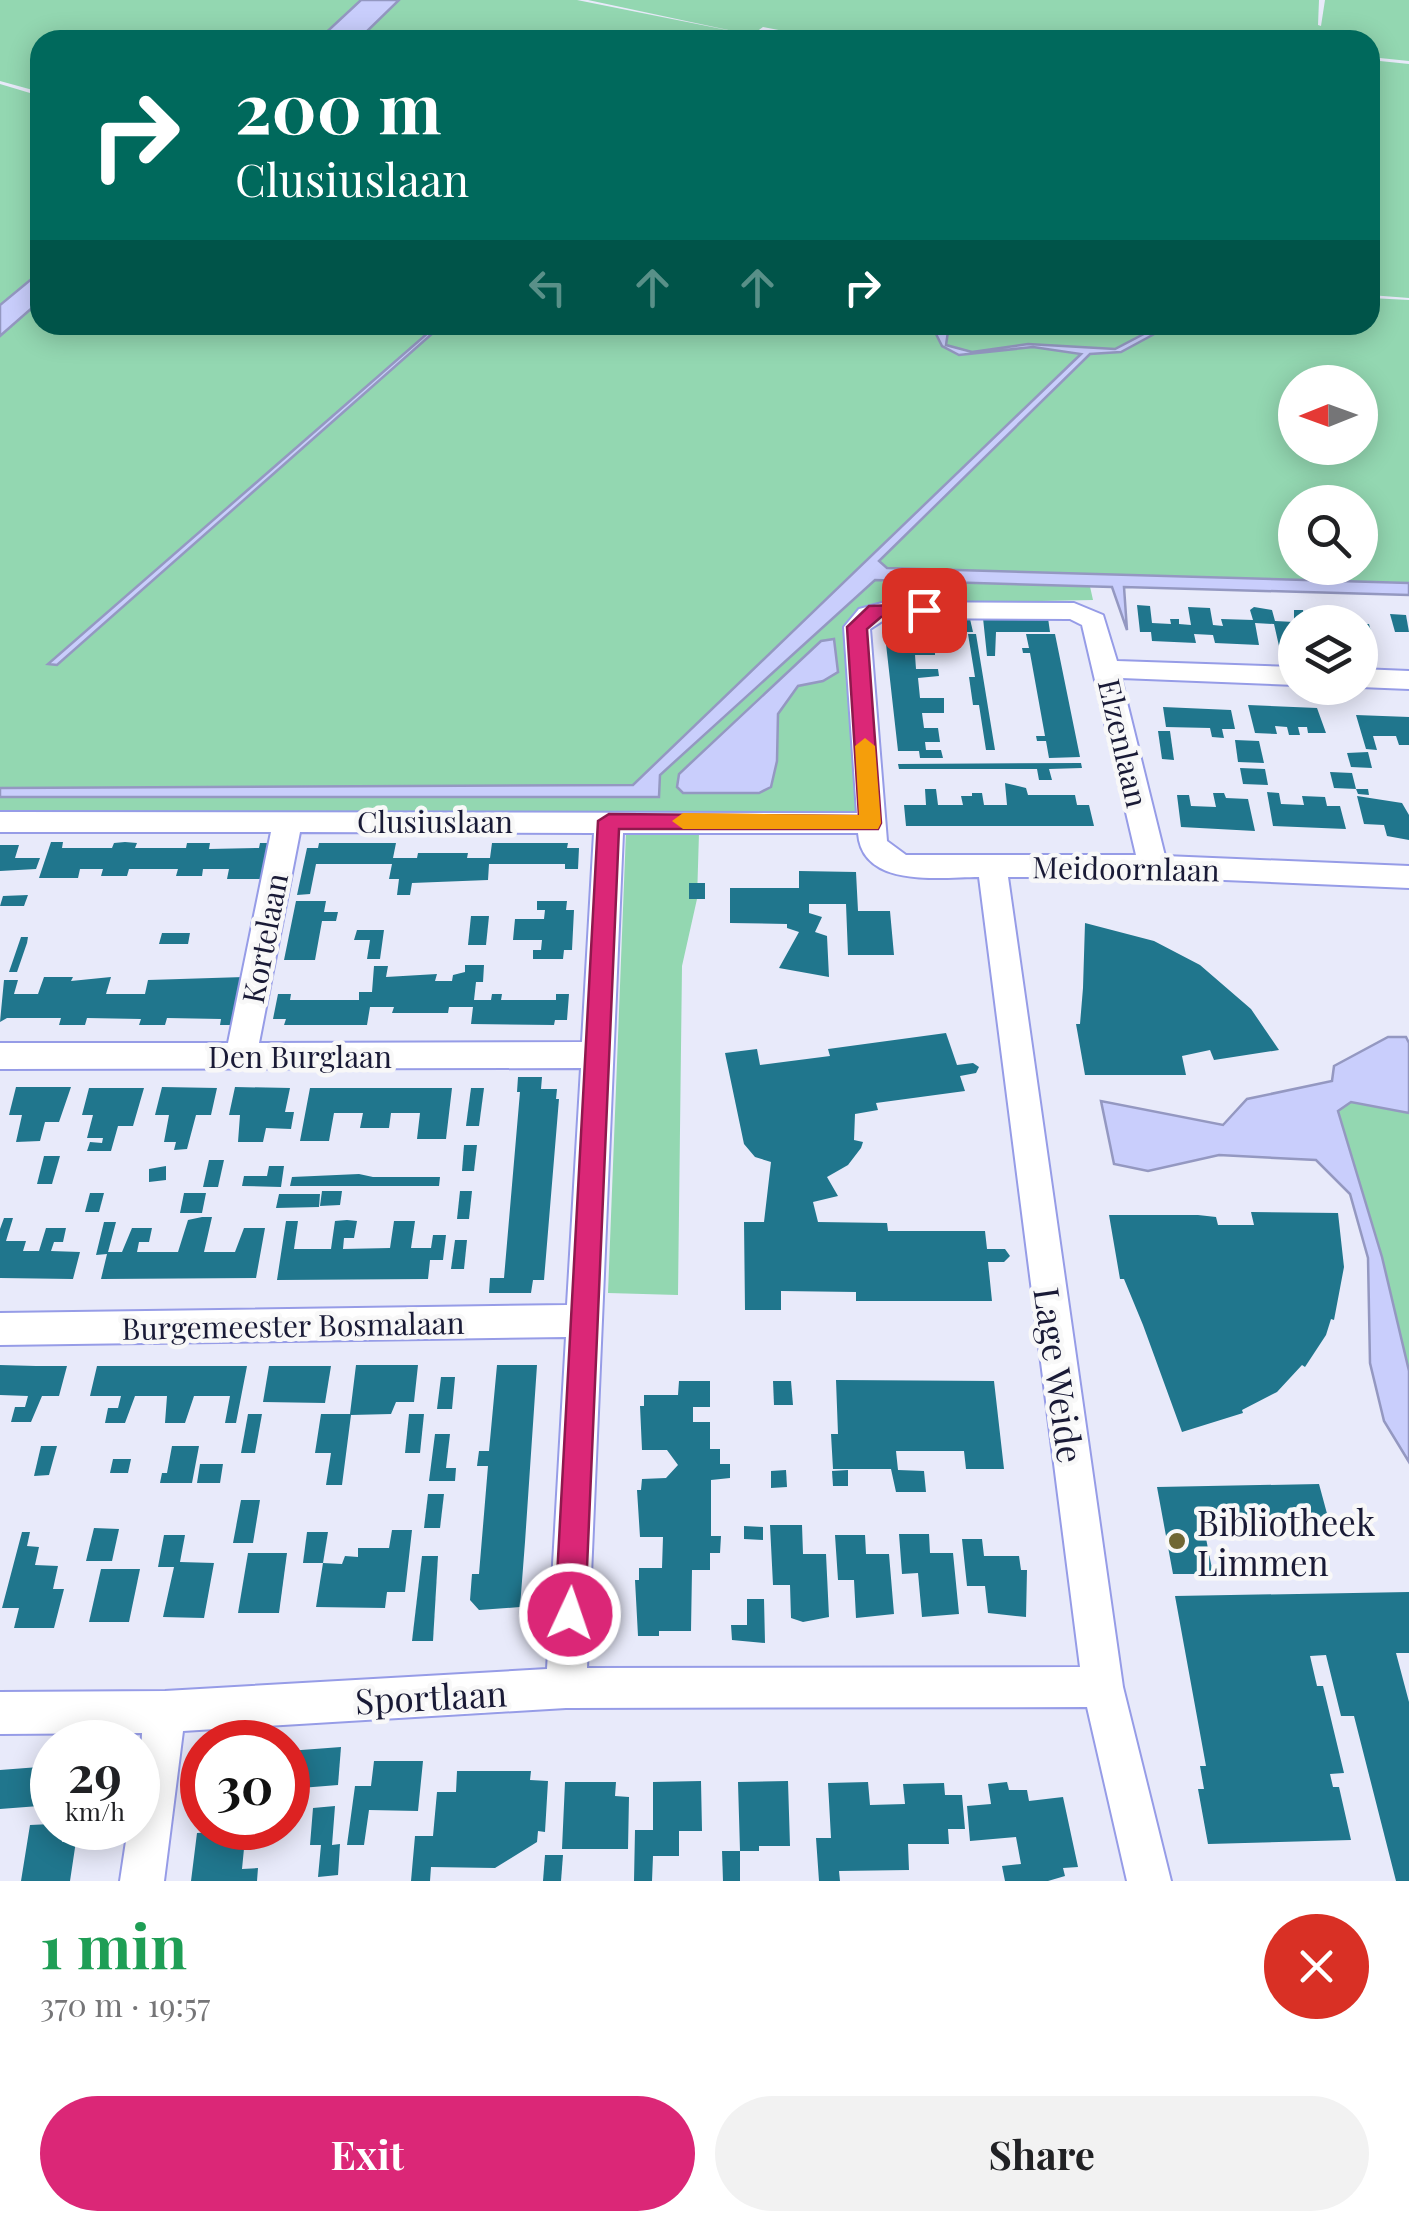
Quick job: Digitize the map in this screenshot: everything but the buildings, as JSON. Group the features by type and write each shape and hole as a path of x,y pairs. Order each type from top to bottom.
{"street":[{"name":"Elzenlaan","path":"870,823 857,627 861,620 886,610 1074,611 1094,621 1153,866"},
{"path":"1106,668 1278,675"},
{"path":"1378,679 1409,680"},
{"name":"Kortelaan","path":"240,1056 288,821"},
{"path":"566,1688 609,821"},
{"name":"Clusiuslaan","path":"0,822 870,823"},
{"name":"Meidoornlaan","path":"870,823 873,843 892,862 1153,866 1409,877"},
{"name":"Lage Weide","path":"992,866 1103,1687 1148,1881"},
{"name":"Den Burglaan","path":"0,1056 600,1055"},
{"name":"Burgemeester Bosmalaan","path":"0,1329 586,1321"},
{"name":"Sportlaan","path":"0,1713 166,1712 566,1688 1103,1687"},
{"path":"142,1881 166,1712"}],"green space":[{"path":"0,0 361,0 329,30 30,30 30,89 0,81"},
{"path":"399,0 577,0 727,30 368,30"},
{"path":"588,0 1319,0 1321,26 1325,0 1409,0 1409,61 1380,58 1380,30 728,30"},
{"path":"1380,61 1409,64 1409,298 1380,296"},
{"path":"0,84 30,93 30,280 0,305"},
{"path":"1380,299 1409,300 1409,591 1089,582 1093,600 873,604 843,628 856,814 0,813 0,336 30,310 30,335 939,335 942,346 959,355 1033,347 1081,353 919,514 1090,354 1121,352 1152,335 1380,335","holes":["834,639 778,714 759,793 684,793 677,787 679,774 821,641"]},
{"path":"948,335 1142,335 1115,349 1028,344 972,352 946,345"},
{"path":"626,832 699,833 697,899 682,966 678,1295 608,1293"},
{"path":"1351,1102 1409,1113 1409,1371 1382,1257 1338,1111"}],"water":[{"path":"361,0 399,0 368,30 329,30"},
{"path":"30,280 30,310 0,336 0,305"},
{"path":"426,335 431,335 57,665 48,664"},
{"path":"936,335 948,335 946,345 972,352 1028,344 1115,349 1142,335 1152,335 1121,352 1090,354 879,561 887,568 1278,579 1278,585 1409,583 1409,595 1124,587 1127,630 1112,587 875,580 660,775 659,797 0,797 0,788 633,785 1081,354 1033,347 959,355 942,346"},
{"path":"834,639 838,672 823,681 798,686 778,714 777,761 771,787 759,793 683,793 677,787 679,774 821,641"},
{"path":"1388,1037 1406,1037 1409,1043 1409,1113 1351,1102 1338,1111 1382,1257 1409,1371 1409,1462 1384,1421 1370,1363 1368,1258 1350,1194 1316,1160 1219,1155 1148,1171 1114,1164 1101,1101 1223,1125 1247,1099 1332,1081 1334,1066"}],"slow traffic":[{"path":"683,821 870,823 865,746"}],"place":[{"name":"Bibliotheek Limmen","path":"1177,1541"}],"route":[{"path":"570,1614 609,821 870,823 857,627 876,611 924,610"}]}
